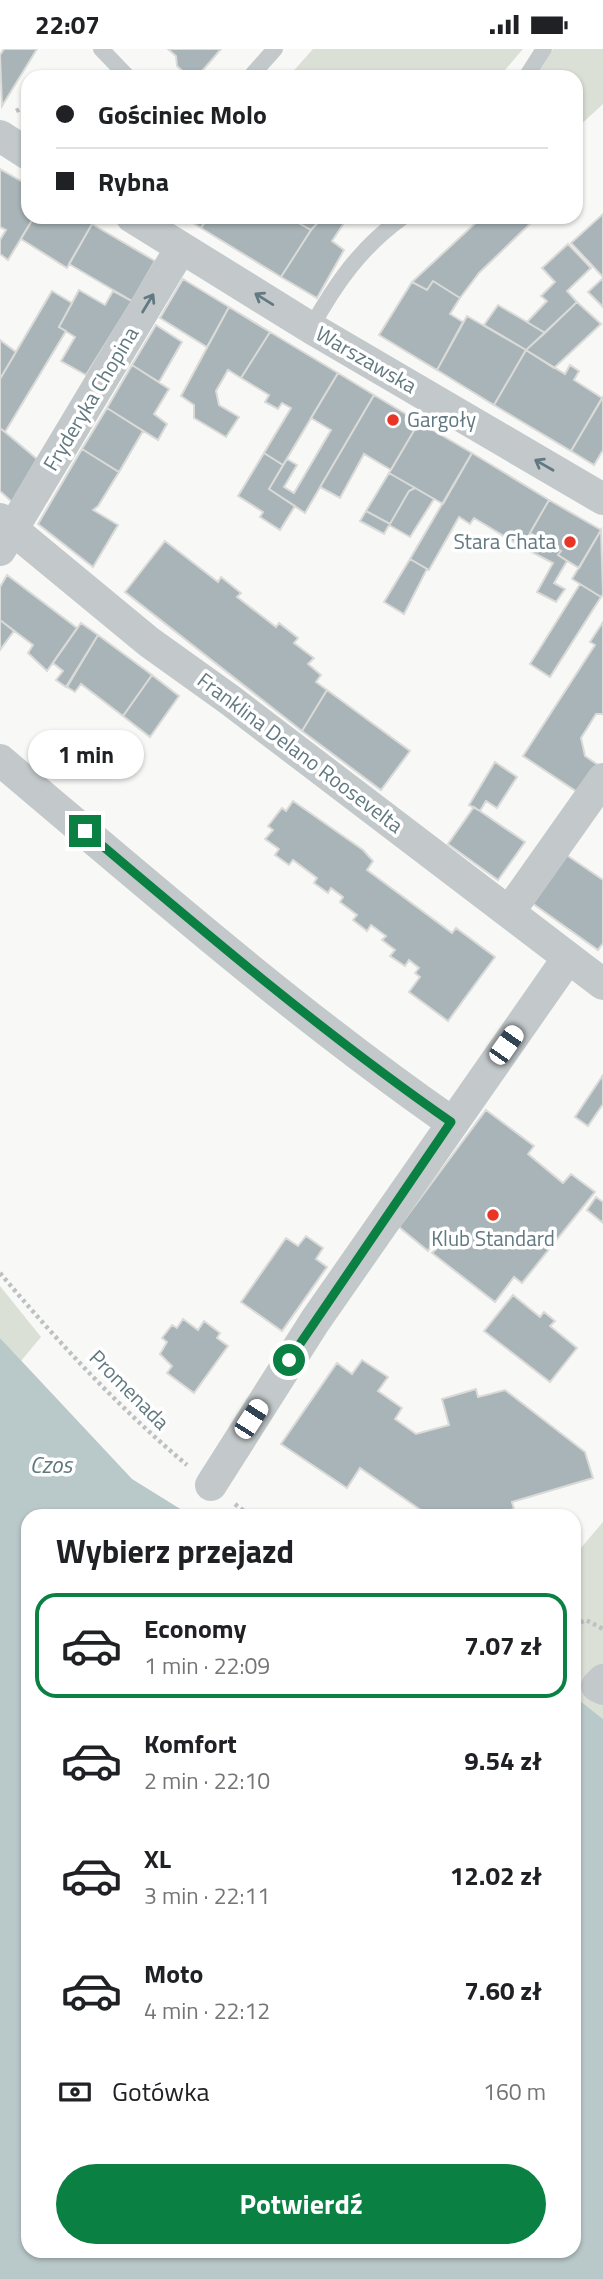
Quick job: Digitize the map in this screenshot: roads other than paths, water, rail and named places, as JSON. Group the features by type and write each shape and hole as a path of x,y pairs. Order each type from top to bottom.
{"street":[{"path":"0,137 21,149"},
{"name":"Warszawska","path":"143,224 311,328 603,499"},
{"name":"Fryderyka Chopina","path":"4,532 181,248"},
{"name":"Franklina Delano Roosevelta","path":"4,532 603,983"},
{"path":"0,759 229,953 397,1085 451,1122"},
{"path":"509,912 603,779"},
{"path":"211,1485 315,1321 451,1122 568,958"},
{"path":"603,1680 597,1686 603,1689"}],"lane":[{"path":"101,49 121,70"},
{"path":"256,70 275,49"},
{"path":"530,70 544,49"},
{"path":"311,328 333,286 354,260 395,224"}],"water":[{"name":"Czos","path":"0,1338 132,1479 180,1509 21,1509 21,2258 581,2258 581,1702 603,1719 603,2279 0,2279"}],"place":[{"name":"Gargoły","path":"393,420"},
{"name":"Stara Chata","path":"570,542"},
{"name":"Klub Standard","path":"493,1215"}]}
